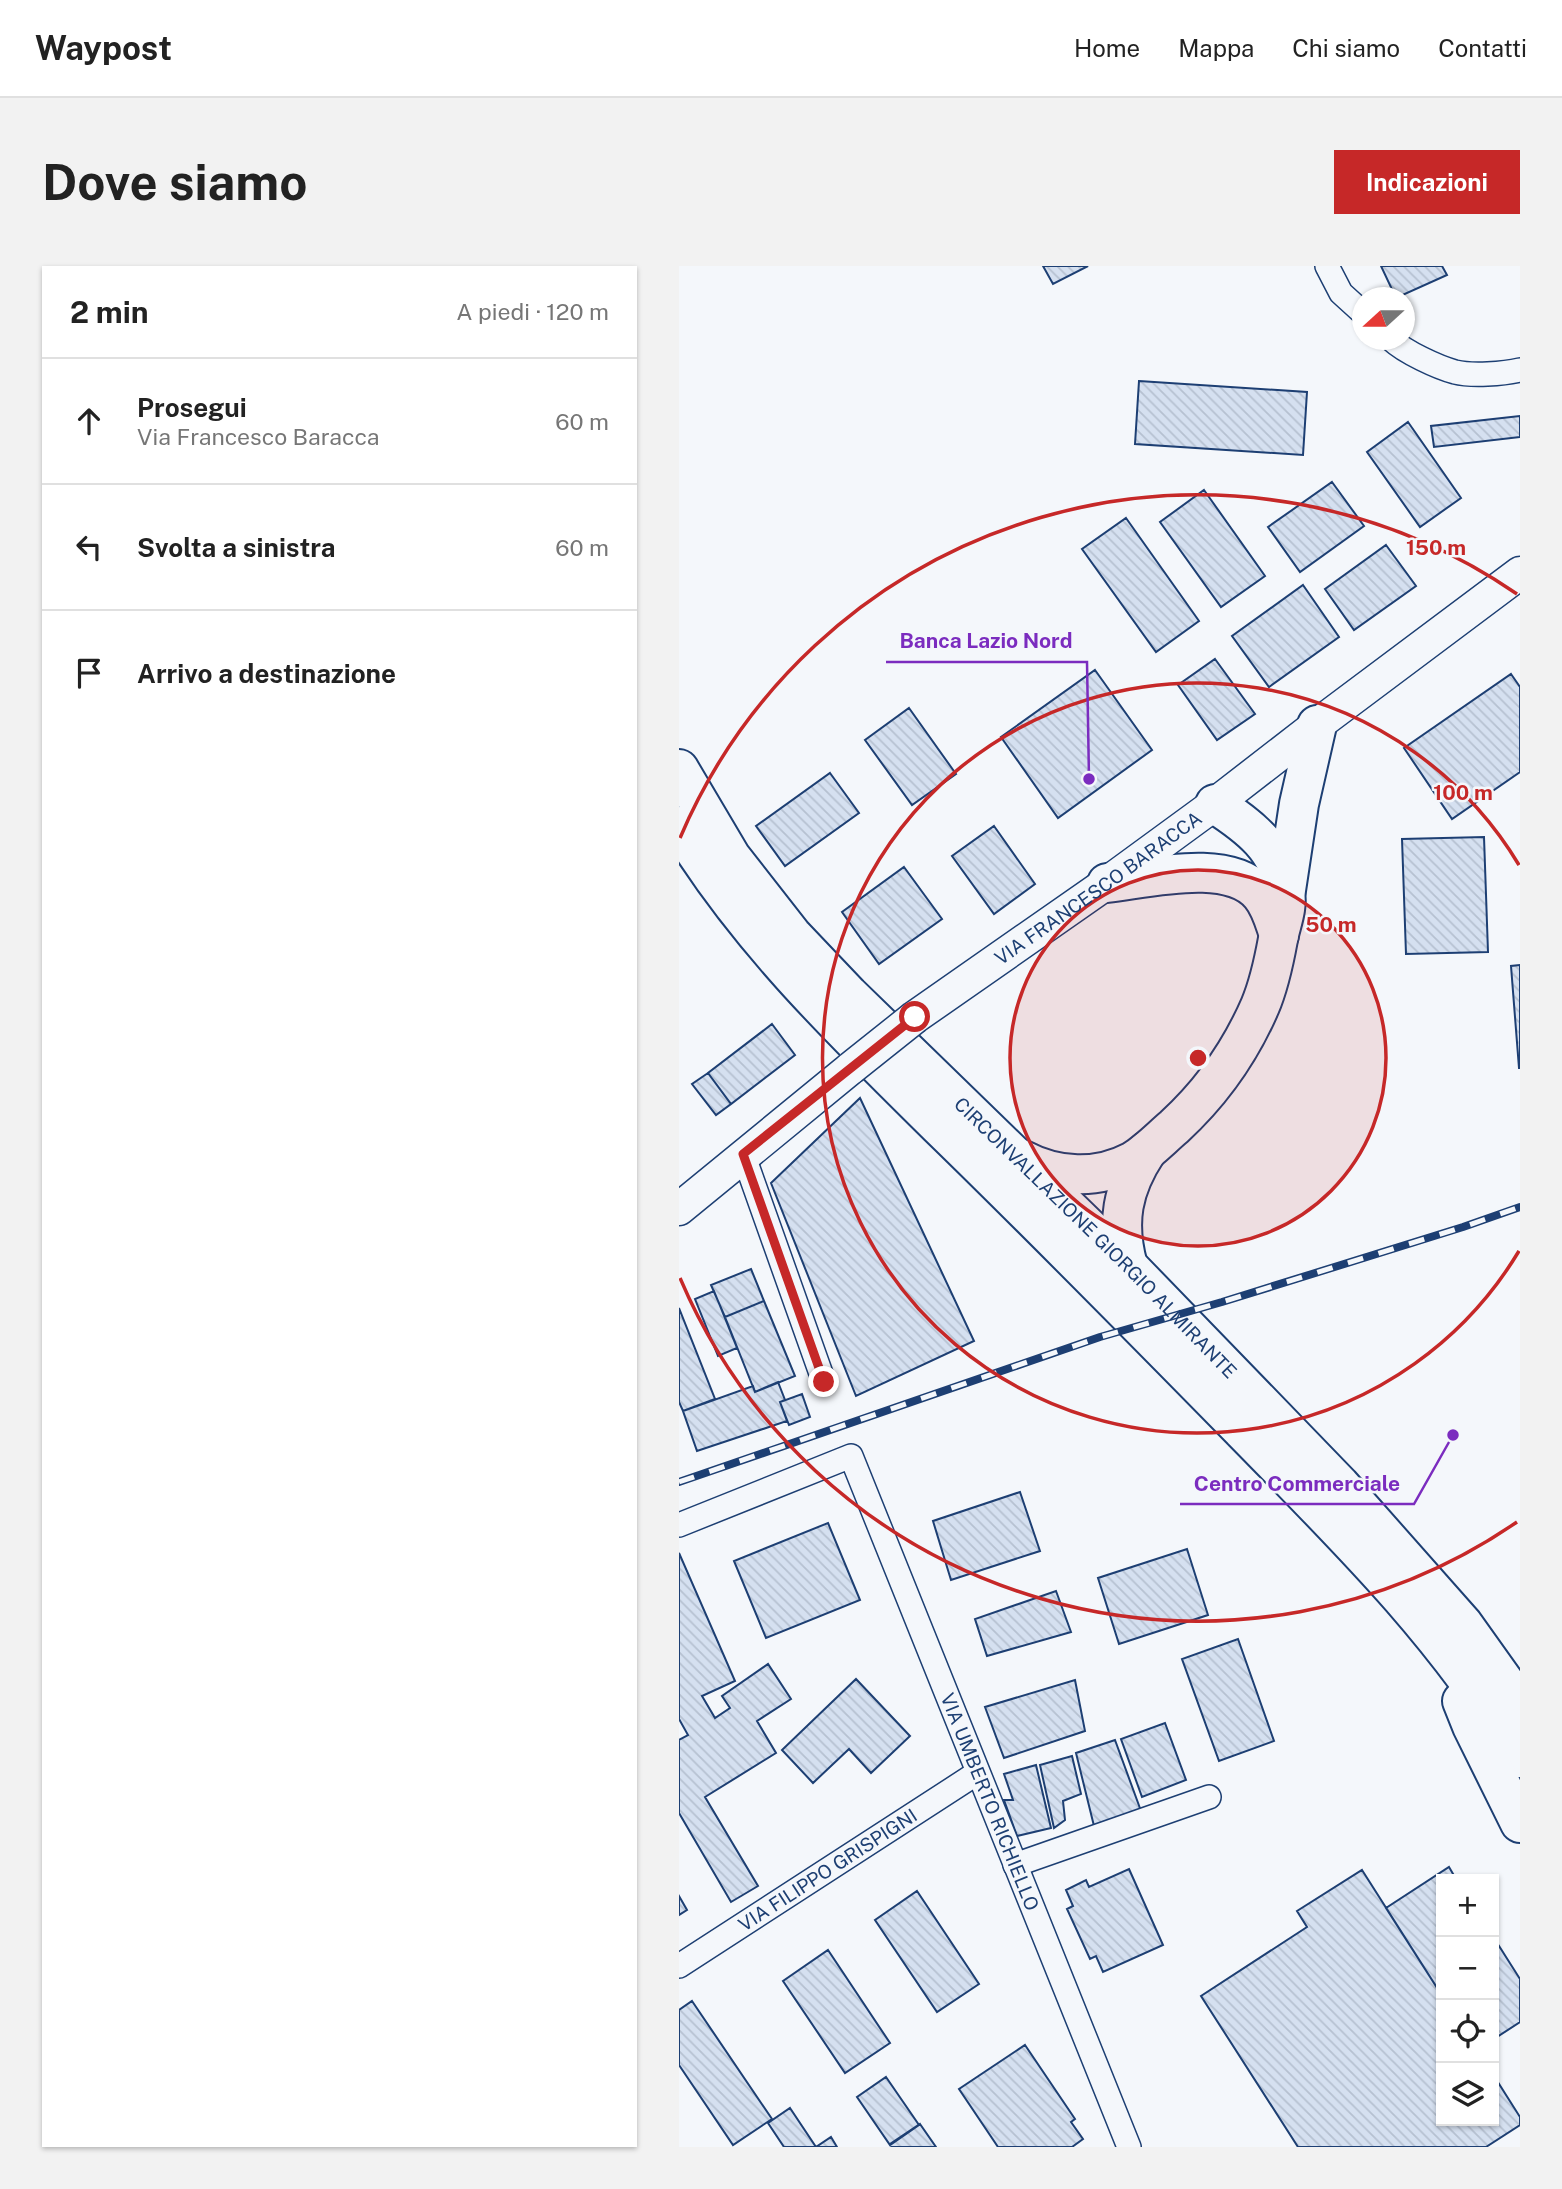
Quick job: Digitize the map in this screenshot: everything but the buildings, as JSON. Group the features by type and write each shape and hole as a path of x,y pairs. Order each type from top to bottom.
{"highway":[{"path":"1268,889 1300,804 1317,724"},
{"name":"CIRCONVALLAZIONE GIORGIO ALMIRANTE","path":"679,769 731,857 792,935 849,995 1128,1266 1257,1398 1377,1526 1463,1624 1508,1678 1520,1704"},
{"path":"1002,1145 1017,1157 1052,1172 1070,1175 1105,1172 1147,1151 1195,1108 1222,1075 1260,1005 1284,921 1268,889 1275,860 1265,844 1244,823 1215,804"},
{"name":"CIRCONVALLAZIONE GIORGIO ALMIRANTE","path":"680,827 698,858 746,923 838,1026 1029,1214 1343,1532 1437,1637 1498,1721 1520,1758"},
{"path":"1107,883 1204,873 1231,876 1268,889"},
{"path":"1128,1266 1121,1235 1124,1201 1137,1166 1147,1151"},
{"path":"1437,1637 1472,1727 1520,1823"}],"main road":[{"name":"VIA FRANCESCO BARACCA","path":"679,1209 743,1154 915,1017 1215,804 1317,724 1520,573"}],"street":[{"path":"1327,266 1341,293 1352,303"},
{"path":"1404,350 1455,373 1505,374 1520,370"},
{"path":"743,1154 824,1382"},
{"name":"VIA UMBERTO RICHIELLO","path":"679,1525 851,1456 1129,2147"},
{"name":"VIA FILIPPO GRISPIGNI","path":"679,1966 977,1773"},
{"path":"1014,1865 1209,1797"}],"railway":[{"path":"679,1482 1100,1337 1222,1302 1520,1207"}],"place":[{"name":"Banca Lazio Nord","path":"1089,779"},
{"name":"Centro Commerciale","path":"1453,1435"}],"route":[{"path":"824,1382 743,1154 915,1017"}]}
